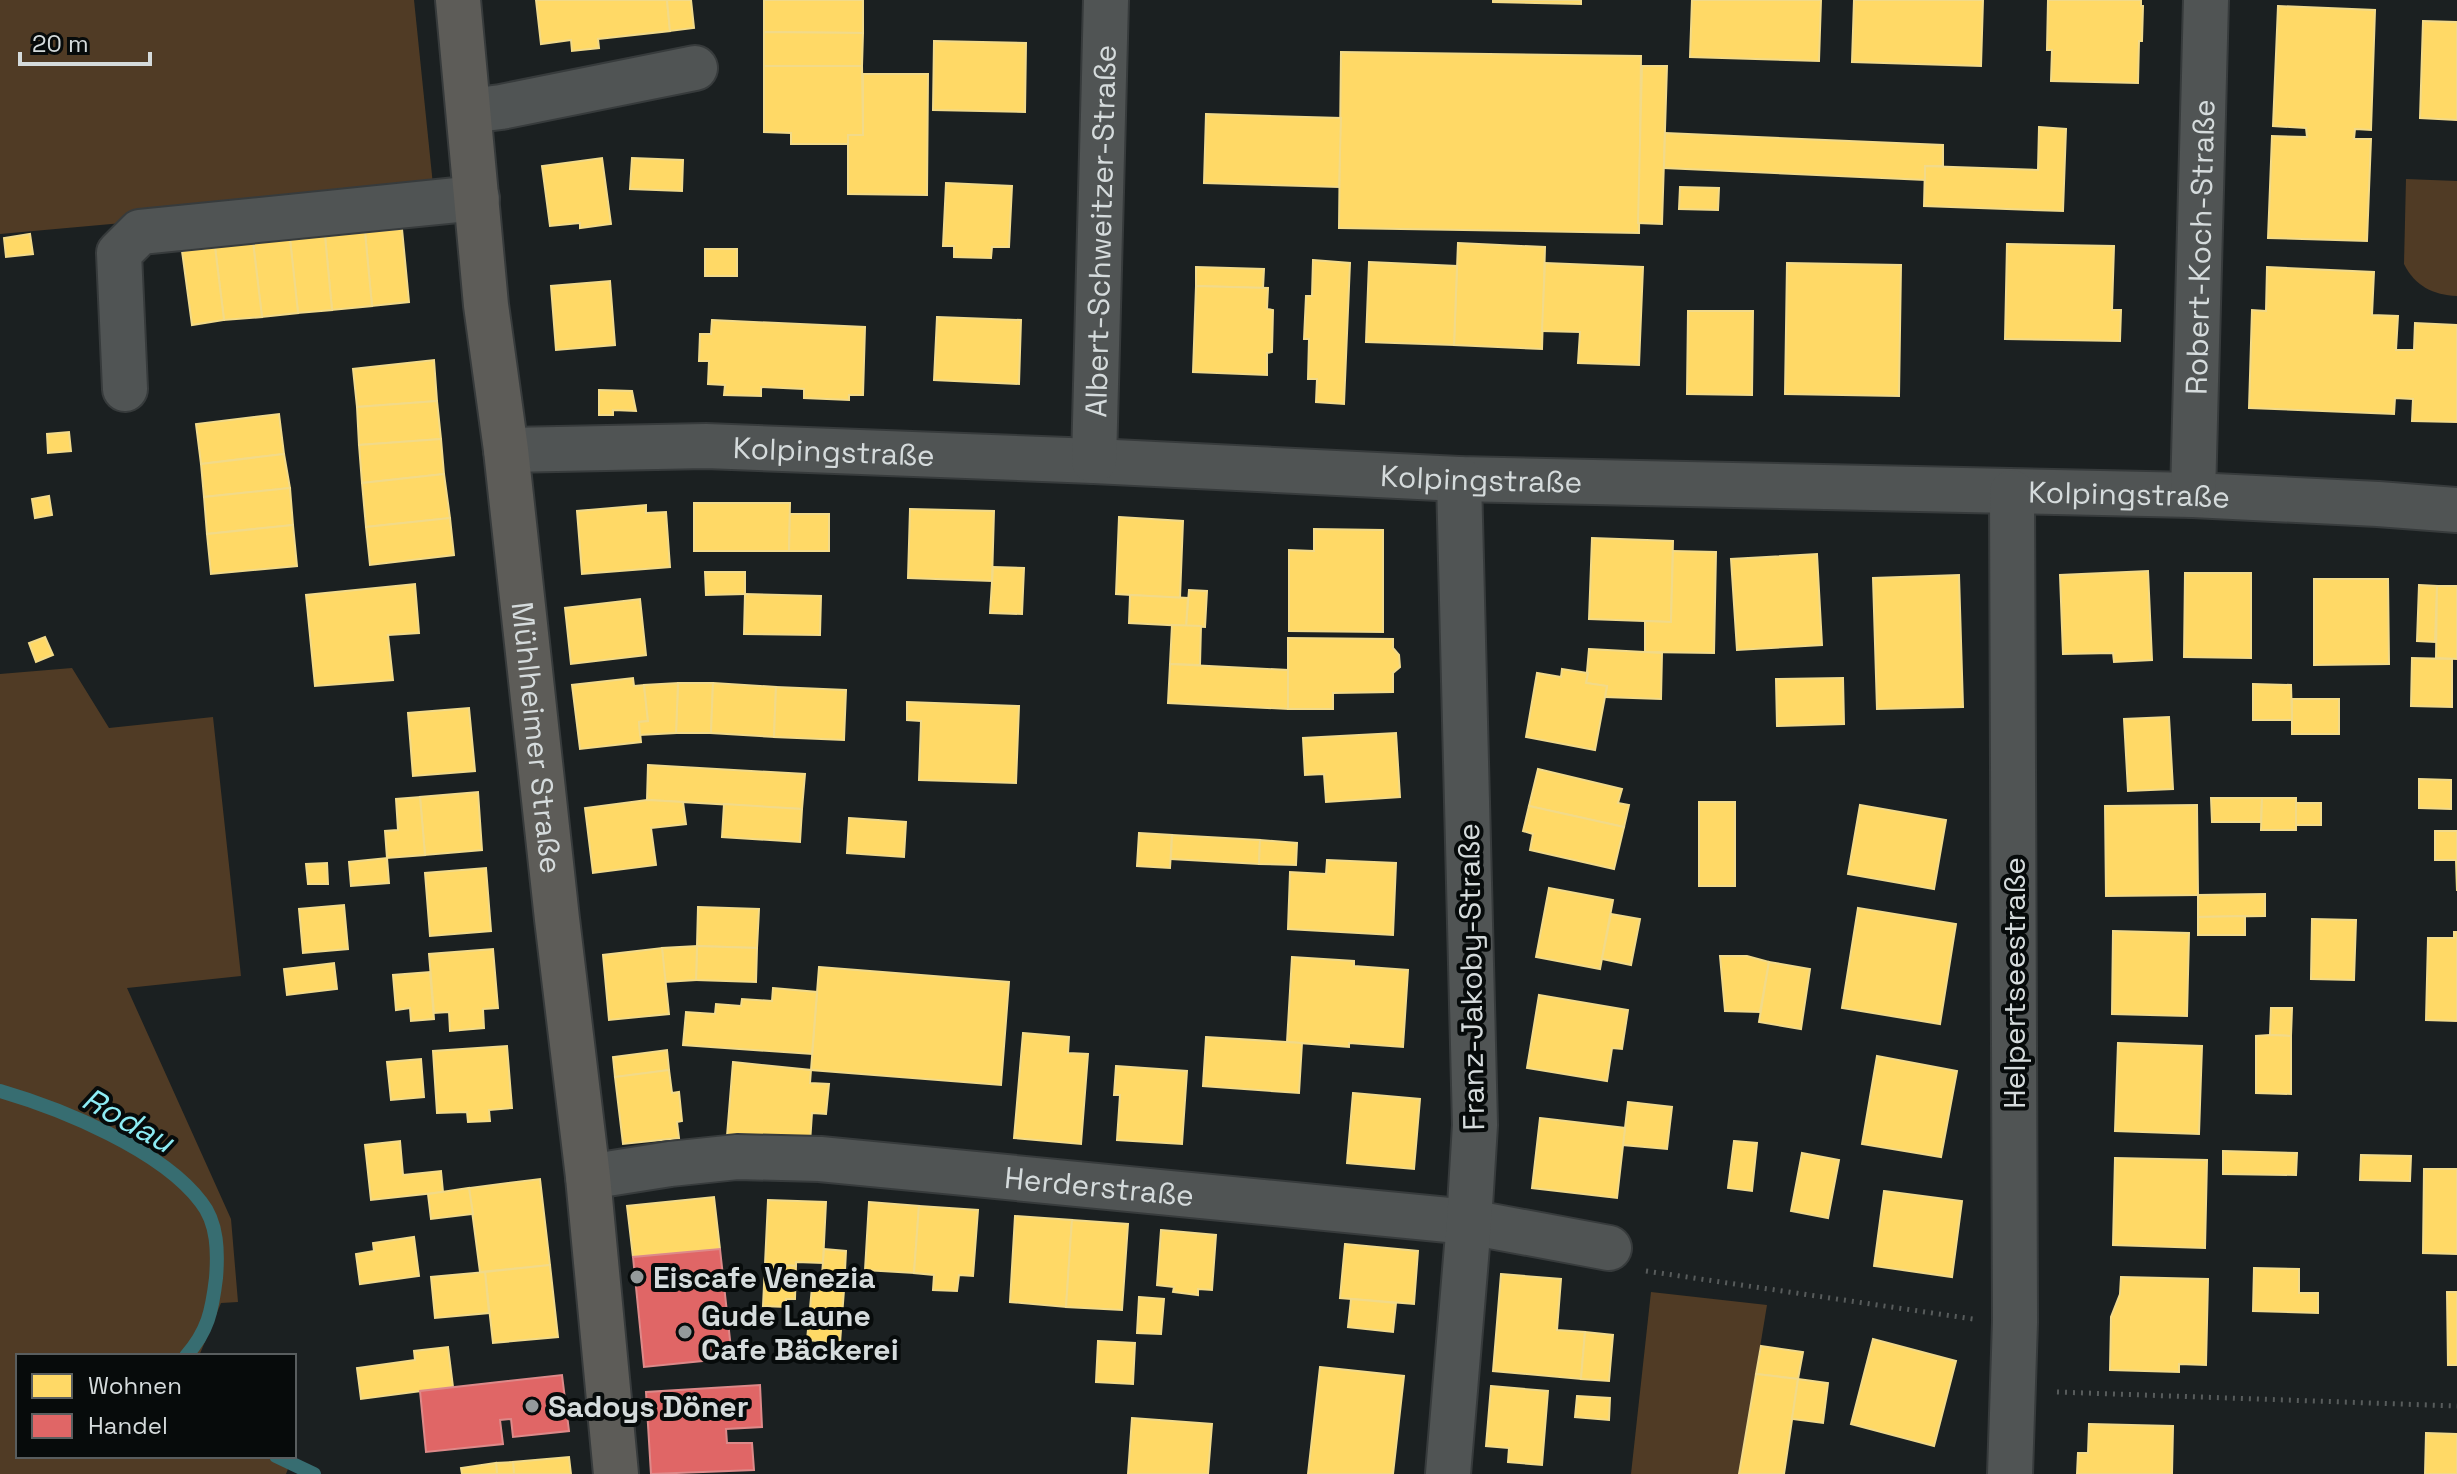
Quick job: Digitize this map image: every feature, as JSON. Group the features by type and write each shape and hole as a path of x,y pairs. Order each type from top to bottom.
{"main road":[{"name":"Mühlheimer Straße","path":"458,0 486,305 506,450 588,1177 616,1474"}],"street":[{"name":"Albert-Schweitzer-Straße","path":"1094,461 1106,0"},
{"name":"Robert-Koch-Straße","path":"2193,495 2206,0"},
{"path":"469,111 695,68"},
{"path":"125,389 119,253 140,232 477,198"},
{"name":"Kolpingstraße","path":"506,450 706,446 1459,479 2193,495 2457,510"},
{"name":"Franz-Jakoby-Straße","path":"1448,1474 1475,1125 1459,479"},
{"name":"Helpertseestraße","path":"2010,1474 2015,1322 2012,492"},
{"name":"Herderstraße","path":"588,1177 737,1157 820,1159 1469,1222 1609,1248"}],"path":[{"path":"1609,1248 1632,1269 1987,1321 2015,1322"},
{"path":"2012,1390 2457,1406"}],"shaded area":[{"path":"0,0 414,0 434,195 0,234"},
{"path":"2406,179 2457,181 2457,296 2440,294 2419,284 2404,264"},
{"path":"72,668 109,728 213,717 241,976 127,988 231,1219 238,1302 221,1303 200,1354 16,1354 16,1458 292,1458 286,1474 0,1474 0,674"},
{"path":"1651,1292 1767,1305 1739,1474 1631,1474"}],"building: Wohnen":[{"path":"536,0 667,0 670,31 598,39 599,48 572,51 571,40 541,44"},
{"path":"667,0 691,0 694,28 670,31"},
{"path":"764,0 863,0 863,33 764,32"},
{"path":"1581,0 1581,4 1493,2"},
{"path":"1692,0 1821,0 1819,61 1690,57"},
{"path":"1854,0 1983,0 1981,66 1852,62"},
{"path":"2048,0 2141,0 2142,41 2139,41 2138,83 2051,81 2052,50 2047,50"},
{"path":"2278,6 2375,10 2371,130 2355,129 2354,139 2371,139 2367,241 2268,238 2272,136 2307,137 2306,128 2273,126"},
{"path":"2423,21 2457,22 2457,120 2420,118"},
{"path":"764,32 863,33 862,66 764,66"},
{"path":"934,41 1026,43 1025,112 933,110"},
{"path":"1341,52 1641,56 1639,233 1339,228"},
{"path":"764,66 862,66 863,135 848,135 848,144 791,144 791,133 764,132"},
{"path":"1642,66 1667,66 1662,224 1638,223"},
{"path":"863,74 928,74 927,195 848,194 848,135 863,135"},
{"path":"1206,114 1341,118 1339,187 1204,183"},
{"path":"2039,127 2066,129 2063,211 1924,206 1925,166 2038,170"},
{"path":"1665,133 1943,145 1943,166 1925,166 1925,180 1664,168"},
{"path":"602,158 611,224 580,228 580,223 550,226 542,166"},
{"path":"632,158 683,160 682,191 630,189"},
{"path":"946,183 1012,186 1009,247 992,247 991,258 954,257 954,246 943,246"},
{"path":"1680,187 1719,188 1718,210 1679,209"},
{"path":"402,229 409,302 372,306 365,232"},
{"path":"365,232 372,306 332,310 325,236"},
{"path":"30,234 33,254 6,257 4,238"},
{"path":"325,236 332,310 298,313 290,239"},
{"path":"290,239 298,313 262,317 253,242"},
{"path":"253,242 262,317 224,320 215,247"},
{"path":"1458,243 1545,247 1542,349 1454,345"},
{"path":"2007,244 2114,246 2112,310 2121,310 2120,341 2005,339"},
{"path":"215,247 224,320 192,325 182,251"},
{"path":"705,249 737,249 737,276 705,276"},
{"path":"1313,260 1350,263 1344,404 1316,402 1317,379 1308,379 1309,339 1304,339 1306,296 1312,296"},
{"path":"1369,262 1457,266 1454,345 1366,342"},
{"path":"1545,263 1643,267 1639,365 1578,363 1580,332 1542,331"},
{"path":"1787,263 1901,265 1899,396 1785,394"},
{"path":"1196,267 1264,269 1263,288 1196,286"},
{"path":"2267,267 2374,272 2372,315 2398,316 2396,350 2414,350 2415,323 2457,325 2457,422 2412,421 2413,399 2395,398 2394,414 2249,408 2252,310 2266,311"},
{"path":"610,281 615,345 556,350 551,286"},
{"path":"1196,286 1268,288 1267,309 1273,310 1272,352 1267,353 1267,375 1193,372"},
{"path":"1688,311 1753,311 1752,395 1687,394"},
{"path":"937,317 1021,320 1019,384 934,380"},
{"path":"712,320 865,327 863,395 849,395 849,400 804,398 804,389 761,387 761,396 724,395 725,385 708,384 709,361 699,361 700,334 711,334"},
{"path":"434,360 437,401 357,407 353,369"},
{"path":"599,390 632,391 636,411 613,410 613,415 599,415"},
{"path":"437,401 441,439 359,445 357,407"},
{"path":"279,414 284,454 201,464 196,424"},
{"path":"69,432 71,451 48,453 47,434"},
{"path":"441,439 444,474 362,483 359,445"},
{"path":"284,454 290,488 204,497 201,464"},
{"path":"444,474 450,518 366,527 362,483"},
{"path":"290,488 293,525 207,534 204,497"},
{"path":"49,496 52,515 35,518 32,499"},
{"path":"694,503 790,503 789,551 694,551"},
{"path":"646,505 646,513 666,512 670,567 582,574 577,511"},
{"path":"910,509 994,511 992,581 908,578"},
{"path":"790,514 829,514 829,551 789,551"},
{"path":"1119,517 1183,521 1180,598 1116,594"},
{"path":"450,518 454,555 370,565 366,527"},
{"path":"293,525 297,566 211,574 207,534"},
{"path":"1314,529 1383,530 1383,632 1289,631 1289,550 1314,551"},
{"path":"1592,538 1673,541 1671,622 1589,619"},
{"path":"1673,551 1716,552 1714,653 1645,652 1645,621 1671,622"},
{"path":"1817,554 1822,645 1737,650 1731,559"},
{"path":"993,567 1024,568 1022,614 990,613"},
{"path":"2148,571 2152,660 2114,662 2113,653 2063,654 2060,575"},
{"path":"705,572 745,572 745,594 706,595"},
{"path":"2185,573 2251,573 2251,658 2184,657"},
{"path":"1959,575 1963,707 1877,709 1873,578"},
{"path":"2314,579 2388,579 2389,664 2314,665"},
{"path":"415,584 419,633 388,635 393,680 315,686 306,595"},
{"path":"2419,585 2437,586 2435,642 2417,641"},
{"path":"2437,586 2457,586 2457,659 2436,658"},
{"path":"1189,590 1207,591 1205,627 1186,626"},
{"path":"745,594 821,596 820,635 744,634"},
{"path":"1130,595 1188,598 1186,626 1129,623"},
{"path":"640,599 646,655 571,664 565,608"},
{"path":"1172,625 1201,626 1200,665 1170,664"},
{"path":"45,637 53,655 36,662 29,643"},
{"path":"1288,638 1393,639 1400,667 1393,673 1393,692 1333,693 1333,709 1288,709"},
{"path":"1589,649 1662,653 1661,699 1605,697 1607,686 1586,683"},
{"path":"2412,658 2452,659 2452,707 2411,706"},
{"path":"1170,664 1288,670 1288,709 1168,703"},
{"path":"1562,669 1588,673 1586,683 1607,686 1595,750 1526,737 1537,673 1561,677"},
{"path":"633,678 634,686 644,685 648,721 639,722 641,742 580,749 572,685"},
{"path":"1843,678 1844,724 1777,726 1776,679"},
{"path":"678,683 713,683 711,733 676,733"},
{"path":"678,683 676,733 640,735 639,722 648,721 644,685"},
{"path":"713,683 776,687 774,737 711,733"},
{"path":"2253,684 2291,685 2292,720 2253,720"},
{"path":"776,687 846,690 844,740 774,737"},
{"path":"2292,699 2339,699 2339,734 2292,734"},
{"path":"907,702 1019,706 1016,783 919,780 921,721 907,720"},
{"path":"469,708 475,771 413,776 408,713"},
{"path":"2169,717 2173,789 2128,791 2124,719"},
{"path":"1396,733 1400,797 1326,802 1324,774 1305,775 1303,738"},
{"path":"648,765 805,774 802,809 647,800"},
{"path":"1538,769 1622,789 1618,803 1629,805 1624,827 1529,806"},
{"path":"2419,779 2451,780 2451,809 2419,808"},
{"path":"478,792 482,850 425,855 420,797"},
{"path":"420,797 425,855 387,858 385,831 398,830 396,799"},
{"path":"2211,798 2262,798 2261,822 2212,822"},
{"path":"2262,798 2296,798 2296,830 2261,830"},
{"path":"647,800 683,802 686,824 651,828 656,865 593,873 585,808"},
{"path":"1699,802 1735,802 1735,886 1699,886"},
{"path":"2296,803 2321,803 2321,825 2296,825"},
{"path":"724,804 802,809 800,842 722,837"},
{"path":"1860,805 1946,820 1934,889 1848,874"},
{"path":"2197,805 2198,895 2106,896 2105,806"},
{"path":"1529,806 1624,827 1614,869 1530,850 1533,834 1523,831"},
{"path":"849,818 906,822 904,857 847,853"},
{"path":"2435,831 2457,831 2457,891 2456,860 2435,860"},
{"path":"1139,833 1172,835 1170,868 1137,866"},
{"path":"1172,835 1260,840 1259,864 1171,859"},
{"path":"1260,840 1297,843 1296,865 1259,864"},
{"path":"387,858 389,883 351,886 349,862"},
{"path":"1327,860 1396,863 1393,935 1288,929 1290,872 1326,874"},
{"path":"327,863 328,884 308,884 306,864"},
{"path":"486,868 491,931 430,936 425,873"},
{"path":"1549,888 1613,900 1600,969 1536,957"},
{"path":"2265,894 2265,916 2198,917 2198,895"},
{"path":"344,905 348,949 303,953 299,909"},
{"path":"698,907 759,909 757,948 697,946"},
{"path":"1858,908 1956,924 1940,1024 1842,1008"},
{"path":"1611,914 1640,919 1631,965 1602,959"},
{"path":"2245,916 2245,935 2198,935 2198,917"},
{"path":"2312,919 2356,920 2354,980 2311,979"},
{"path":"2113,931 2189,933 2187,1016 2112,1014"},
{"path":"2454,932 2457,932 2457,1021 2426,1020 2428,938 2454,938"},
{"path":"697,946 757,948 756,982 696,980"},
{"path":"697,946 696,980 665,982 662,948"},
{"path":"662,948 669,1014 609,1020 603,955"},
{"path":"493,949 498,1008 483,1009 484,1028 450,1031 449,1012 434,1013 429,954"},
{"path":"1720,956 1747,956 1769,962 1760,1012 1725,1011"},
{"path":"1292,957 1354,961 1354,966 1408,970 1403,1047 1287,1042"},
{"path":"1769,962 1810,969 1801,1029 1759,1022"},
{"path":"334,963 337,989 287,995 284,969"},
{"path":"819,967 1009,982 1001,1085 811,1070"},
{"path":"430,972 434,1019 411,1021 410,1008 396,1010 393,975"},
{"path":"773,988 817,992 812,1054 683,1045 686,1012 715,1014 716,1004 741,1006 742,999 772,1001"},
{"path":"1539,995 1628,1010 1622,1049 1612,1048 1607,1081 1527,1068"},
{"path":"2271,1008 2292,1008 2291,1036 2270,1035"},
{"path":"1023,1033 1069,1037 1068,1053 1088,1054 1081,1144 1014,1138"},
{"path":"2256,1036 2291,1036 2291,1094 2256,1093"},
{"path":"1206,1037 1302,1043 1299,1093 1203,1086"},
{"path":"2118,1043 2202,1046 2199,1134 2115,1131"},
{"path":"507,1046 512,1108 489,1110 490,1121 468,1122 467,1112 437,1113 433,1051"},
{"path":"667,1050 669,1070 615,1077 613,1057"},
{"path":"1877,1056 1957,1071 1941,1157 1862,1144"},
{"path":"421,1059 424,1097 391,1100 387,1062"},
{"path":"733,1062 811,1070 810,1083 829,1084 826,1114 812,1113 810,1143 727,1136"},
{"path":"1116,1066 1187,1071 1182,1144 1117,1140 1120,1095 1114,1095"},
{"path":"669,1070 672,1093 679,1092 682,1121 677,1122 679,1138 623,1144 615,1077"},
{"path":"1353,1093 1420,1099 1414,1169 1347,1163"},
{"path":"1628,1102 1672,1107 1667,1149 1623,1145"},
{"path":"1540,1118 1625,1128 1617,1198 1532,1188"},
{"path":"400,1141 403,1175 441,1171 443,1192 371,1200 365,1145"},
{"path":"1734,1141 1757,1143 1752,1191 1728,1188"},
{"path":"2223,1151 2297,1153 2296,1175 2223,1174"},
{"path":"1802,1153 1839,1160 1828,1218 1791,1211"},
{"path":"2361,1155 2411,1156 2410,1181 2360,1180"},
{"path":"2115,1158 2207,1160 2205,1248 2113,1245"},
{"path":"2424,1169 2457,1169 2457,1254 2423,1253"},
{"path":"540,1179 550,1265 480,1272 469,1188"},
{"path":"469,1188 473,1214 431,1219 428,1194"},
{"path":"1884,1191 1962,1201 1952,1277 1874,1266"},
{"path":"714,1197 720,1249 633,1257 627,1206"},
{"path":"768,1200 826,1202 823,1263 796,1262 796,1266 765,1264"},
{"path":"869,1202 919,1206 914,1273 865,1270"},
{"path":"919,1206 978,1210 973,1276 959,1275 957,1291 933,1290 934,1275 914,1273"},
{"path":"1015,1216 1072,1220 1066,1307 1010,1302"},
{"path":"1072,1220 1128,1224 1122,1310 1066,1307"},
{"path":"1161,1230 1216,1235 1212,1290 1198,1289 1198,1295 1173,1292 1174,1287 1157,1285"},
{"path":"414,1237 419,1276 360,1284 356,1254 374,1251 373,1243"},
{"path":"1345,1244 1418,1251 1414,1304 1340,1298"},
{"path":"824,1249 846,1251 844,1290 821,1288"},
{"path":"765,1264 796,1266 795,1299 786,1299 786,1307 763,1306"},
{"path":"550,1265 558,1337 493,1343 485,1272"},
{"path":"2254,1268 2299,1269 2299,1293 2318,1293 2318,1313 2253,1311"},
{"path":"485,1272 489,1313 435,1318 431,1277"},
{"path":"1501,1274 1561,1279 1557,1330 1585,1332 1581,1379 1493,1371"},
{"path":"2121,1277 2208,1279 2206,1365 2179,1364 2179,1372 2110,1370 2111,1317 2120,1294"},
{"path":"812,1287 844,1290 840,1343 807,1340"},
{"path":"2447,1292 2457,1292 2457,1365 2448,1365"},
{"path":"1139,1297 1164,1299 1161,1334 1137,1333"},
{"path":"1351,1299 1396,1303 1393,1332 1348,1327"},
{"path":"1585,1332 1613,1335 1609,1381 1581,1379"},
{"path":"1873,1339 1956,1361 1934,1446 1851,1424"},
{"path":"1098,1341 1135,1343 1133,1384 1096,1382"},
{"path":"1761,1346 1803,1352 1798,1379 1756,1374"},
{"path":"448,1347 453,1387 361,1399 357,1368 415,1360 414,1351"},
{"path":"1320,1367 1404,1376 1393,1474 1308,1474"},
{"path":"1756,1374 1798,1379 1784,1474 1739,1474"},
{"path":"1798,1379 1828,1383 1823,1423 1792,1419"},
{"path":"1491,1386 1548,1391 1542,1465 1508,1462 1509,1448 1486,1446"},
{"path":"1577,1396 1610,1398 1609,1420 1575,1417"},
{"path":"1132,1418 1212,1424 1208,1474 1128,1474"},
{"path":"2089,1424 2173,1426 2172,1474 2077,1474 2078,1453 2088,1453"},
{"path":"2426,1433 2457,1434 2457,1474 2425,1474"},
{"path":"569,1457 571,1474 514,1474 513,1462"},
{"path":"513,1462 514,1474 497,1474 496,1463"},
{"path":"496,1463 497,1474 462,1474 461,1468"}],"building: Handel":[{"path":"720,1249 732,1358 644,1367 633,1257"},
{"path":"562,1375 569,1431 513,1437 511,1419 500,1420 503,1444 426,1452 420,1391"},
{"path":"760,1385 762,1427 726,1429 727,1443 752,1443 754,1470 651,1474 646,1392"}],"waterway":[{"name":"Rodau","path":"0,1091 81,1120 137,1149 184,1183 207,1210 217,1249 213,1301 208,1320 187,1354"},
{"name":"Rodau","path":"280,1458 314,1474"}],"place":[{"name":"Eiscafe Venezia","path":"637,1277"},
{"name":"Gude Laune Cafe Bäckerei","path":"685,1332"},
{"name":"Sadoys Döner","path":"532,1406"}]}
